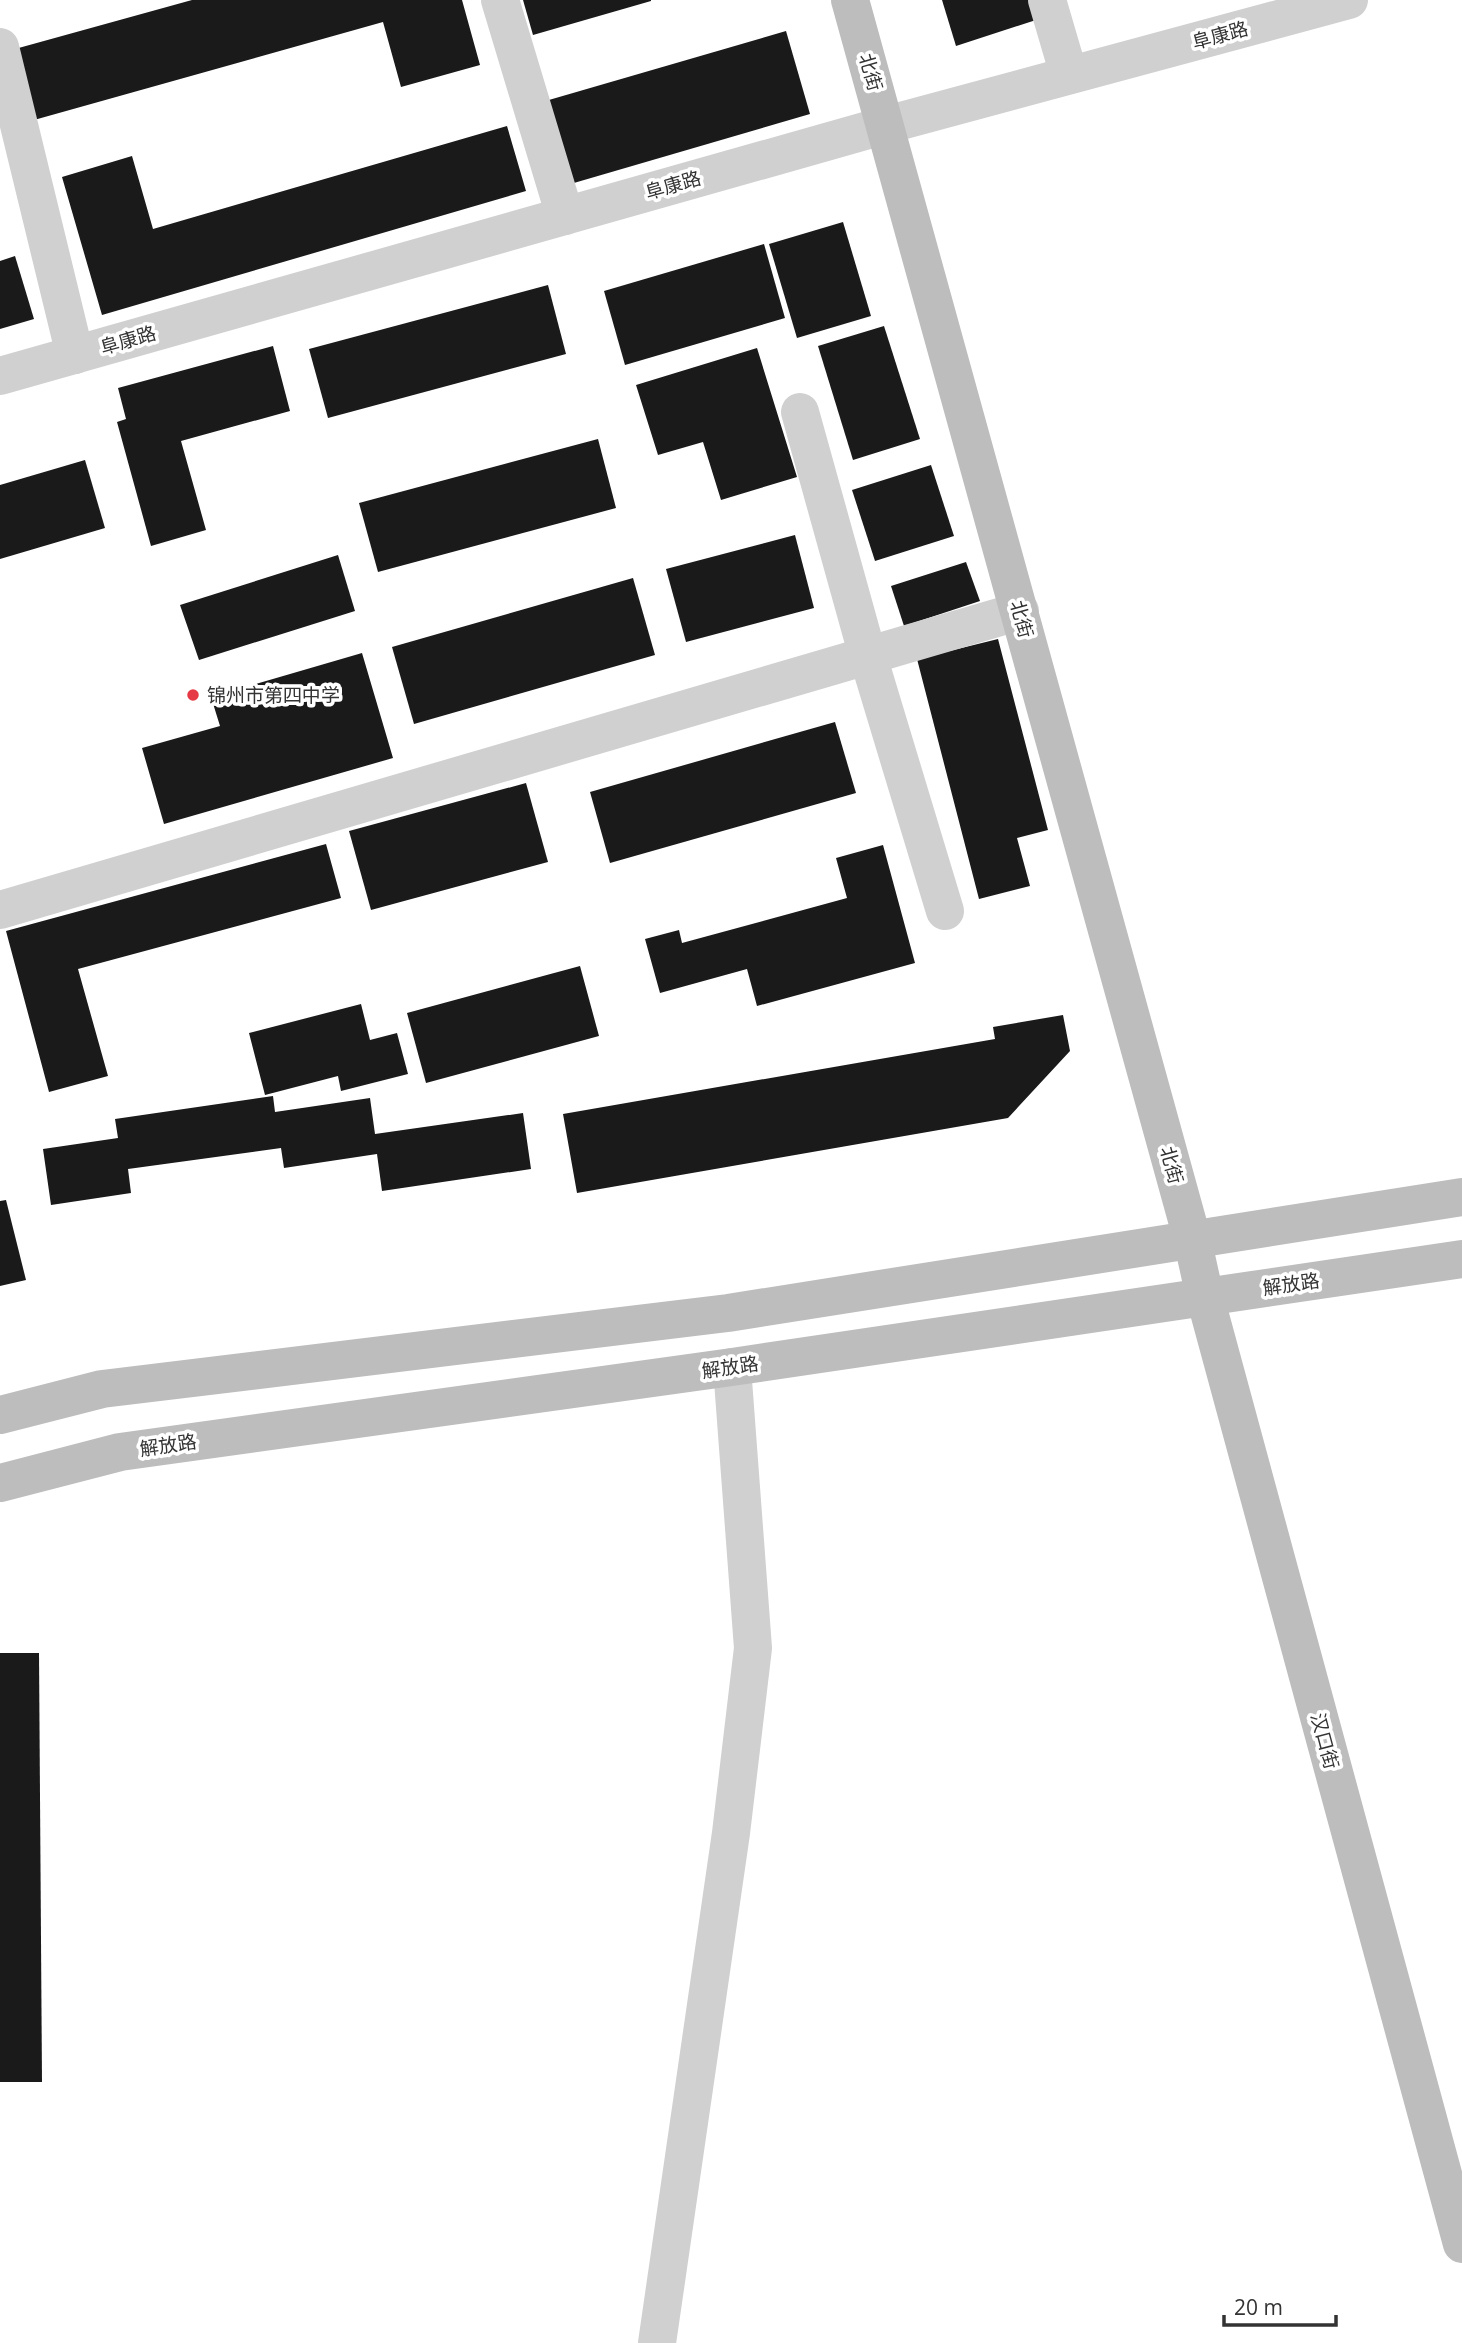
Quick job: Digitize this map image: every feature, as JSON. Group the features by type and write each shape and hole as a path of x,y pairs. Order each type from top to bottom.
{"main road":[{"name":"北街","path":"850,0 1192,1238"},
{"path":"0,1415 102,1389 728,1313 1462,1197"},
{"name":"汉口街","path":"1192,1238 1205,1297 1462,2244"},
{"name":"解放路","path":"0,1483 120,1452 732,1367 1462,1259"}],"street":[{"path":"500,0 565,216"},
{"path":"1047,0 1069,75"},
{"name":"阜康路","path":"0,376 886,125 1349,0"},
{"path":"0,47 75,355"},
{"path":"800,412 867,653 944,911"},
{"path":"0,910 867,653 1020,611"},
{"path":"657,2343 732,1833 753,1648 732,1367"}],"building":[{"path":"192,0 462,0 480,65 401,87 383,22 34,120 15,49"},
{"path":"523,0 651,0 651,1 533,35"},
{"path":"942,0 1029,0 1036,20 956,46"},
{"path":"786,31 810,114 567,185 542,102"},
{"path":"507,126 526,191 102,315 62,177 132,156 153,229"},
{"path":"843,222 871,316 797,338 769,244"},
{"path":"764,244 785,318 625,365 604,291"},
{"path":"15,256 34,319 0,329 0,261"},
{"path":"548,285 566,354 328,418 309,349"},
{"path":"884,326 920,439 853,460 818,346"},
{"path":"273,346 290,411 181,441 206,530 151,546 117,422 126,419 118,388"},
{"path":"757,348 797,477 721,500 703,442 658,455 636,385"},
{"path":"598,439 616,508 378,572 359,503"},
{"path":"85,460 105,528 0,559 0,485"},
{"path":"931,465 954,536 875,561 852,490"},
{"path":"795,535 814,608 686,642 666,569"},
{"path":"338,555 355,611 199,660 180,605"},
{"path":"966,562 980,601 904,626 891,586"},
{"path":"633,578 655,655 414,724 392,647"},
{"path":"998,639 1048,830 1017,838 1030,886 979,899 917,659"},
{"path":"362,653 393,758 164,824 142,748 220,726 211,697"},
{"path":"835,722 856,793 610,863 590,792"},
{"path":"526,783 548,862 371,910 349,831"},
{"path":"326,844 341,898 78,969 108,1076 49,1092 6,931"},
{"path":"883,845 915,963 757,1006 747,969 660,993 645,939 679,930 682,943 847,898 836,858"},
{"path":"580,966 599,1036 426,1083 407,1013"},
{"path":"361,1004 370,1040 397,1033 408,1074 341,1091 338,1076 265,1095 249,1033"},
{"path":"1063,1015 1070,1051 1008,1118 577,1193 563,1114 995,1039 993,1027"},
{"path":"273,1096 275,1112 370,1098 375,1134 523,1113 531,1169 382,1191 377,1154 284,1168 281,1148 128,1169 131,1193 51,1205 43,1149 118,1138 115,1119"},
{"path":"6,1200 26,1280 0,1286 0,1201"},
{"path":"0,1653 39,1653 42,2082 0,2082"}],"place":[{"name":"锦州市第四中学","path":"193,695"}]}
